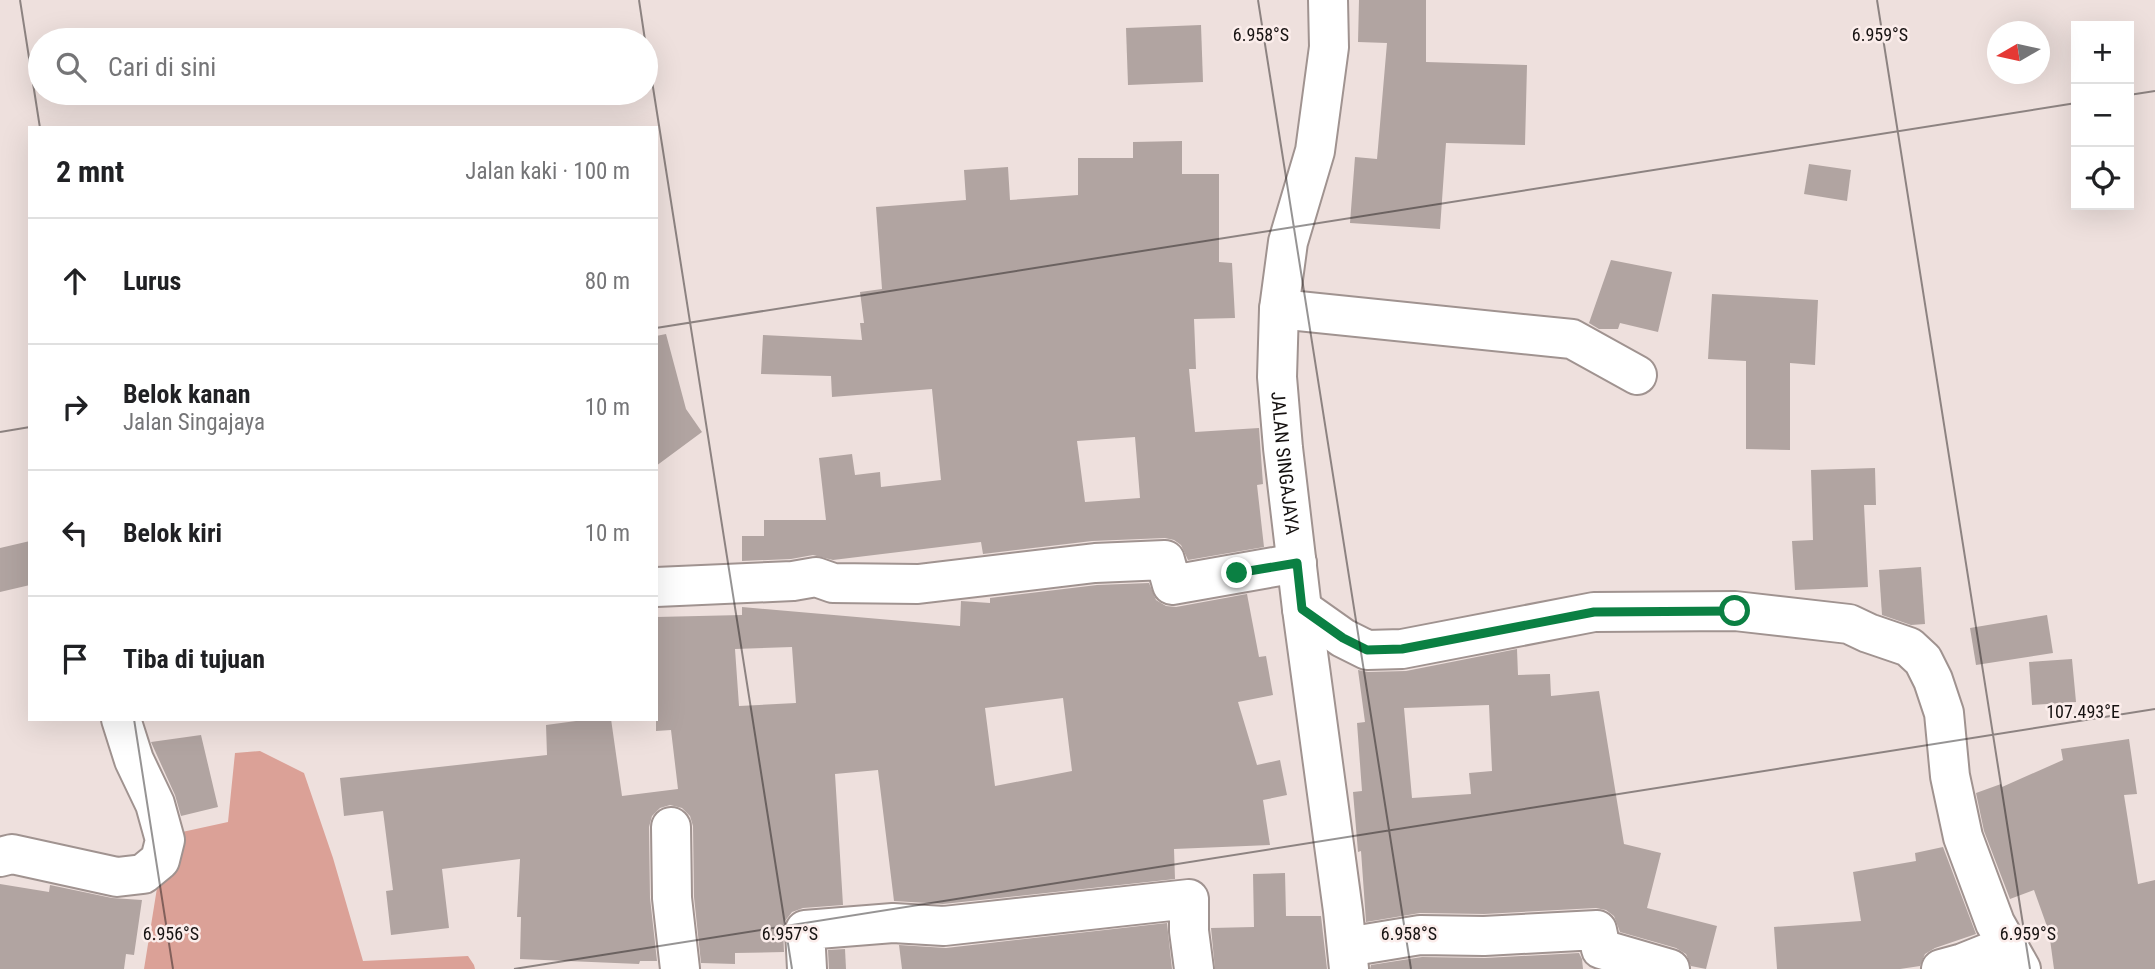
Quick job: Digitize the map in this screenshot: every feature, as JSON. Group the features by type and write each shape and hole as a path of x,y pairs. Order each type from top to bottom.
{"street":[{"name":"JALAN SINGAJAYA","path":"1328,0 1329,47 1315,151 1288,242 1279,309 1277,377 1302,609 1348,958"},
{"path":"1279,309 1572,339 1637,375"},
{"path":"658,587 793,581 816,577 834,583 918,584 1095,563 1165,560 1172,585 1297,563"},
{"path":"1302,609 1343,638 1367,650 1402,649 1594,612 1735,611 1849,624 1909,647 1923,660 1933,680 1944,713 1950,776 1963,837 1995,923 2015,957 1963,963 1941,969"},
{"path":"0,857 12,854 117,877 143,874 160,860 165,840 155,804 134,760 122,721"},
{"path":"671,827 672,898 680,969"},
{"path":"807,969 805,930 893,923 944,926 1189,899 1189,931 1194,969"},
{"path":"1348,958 1420,935 1484,936 1597,930 1601,949 1670,969"}],"shaded area":[{"path":"260,751 304,773 333,858 363,961 468,956 475,969 144,969 157,888 173,850 173,834 228,822 235,753"}],"building":[{"path":"1359,0 1426,0 1426,62 1527,65 1525,145 1446,143 1440,229 1350,223 1355,157 1377,159 1387,43 1358,42"},
{"path":"1201,25 1203,82 1128,85 1126,28"},
{"path":"1182,141 1182,174 1219,174 1219,262 1232,263 1235,318 1194,319 1196,369 1189,369 1195,432 1259,428 1263,484 1257,485 1264,547 1188,560 1181,545 1165,538 1092,541 983,554 981,542 833,560 813,555 791,559 742,561 742,536 764,536 764,520 826,520 819,458 852,454 855,475 880,472 881,487 941,480 932,389 832,397 831,376 761,374 763,335 862,340 860,323 864,323 860,292 882,289 876,207 966,200 964,170 1008,167 1010,200 1078,195 1078,158 1133,158 1133,142","holes":["1135,437 1140,498 1085,502 1077,441"]},
{"path":"1809,164 1851,170 1847,201 1804,194"},
{"path":"1611,260 1672,272 1658,332 1620,323 1618,329 1599,329 1589,323"},
{"path":"1712,294 1818,300 1815,365 1790,363 1790,450 1746,449 1746,361 1708,359"},
{"path":"666,334 686,409 702,432 658,465 658,336"},
{"path":"1875,468 1876,505 1864,505 1868,587 1795,590 1792,541 1813,540 1811,470"},
{"path":"28,541 28,585 0,592 0,548"},
{"path":"1921,567 1925,624 1911,625 1882,615 1879,570"},
{"path":"1149,583 1156,600 1166,606 1176,607 1247,594 1259,657 1266,656 1273,695 1238,702 1257,765 1280,760 1287,795 1263,800 1270,845 1174,849 1175,879 943,904 894,901 878,770 835,774 843,905 803,908 792,912 785,921 783,930 784,952 735,953 735,964 701,963 694,897 693,826 690,816 682,808 670,805 660,808 652,816 649,827 650,898 657,961 640,961 639,964 520,959 521,917 517,917 520,859 442,869 449,928 391,935 386,891 393,890 383,811 344,816 340,778 547,755 546,725 576,721 611,721 622,796 678,789 671,730 656,731 658,617 742,615 742,607 960,626 961,601 990,603 990,598 1097,585","holes":["792,647 796,703 739,706 735,649","1063,698 1072,771 995,786 985,708"]},
{"path":"2047,615 2053,653 1976,665 1970,628"},
{"path":"1517,649 1518,675 1550,674 1551,696 1599,691 1624,844 1661,853 1647,908 1717,926 1706,969 1691,966 1686,954 1676,948 1620,932 1614,916 1606,910 1596,908 1484,914 1420,913 1366,922 1353,792 1362,791 1357,723 1365,722 1358,670 1406,671","holes":["1489,705 1492,771 1469,773 1471,794 1412,798 1404,708"]},
{"path":"2072,659 2076,702 2032,705 2029,662"},
{"path":"201,735 218,807 181,816 175,795 151,742"},
{"path":"2129,739 2137,794 2124,795 2138,884 2155,880 2155,969 2054,969 2049,932 2034,890 2010,899 1984,831 1976,793 2001,784 2002,787 2063,760 2061,749"},
{"path":"1943,847 1976,934 1935,948 1925,954 1920,966 1900,969 1777,969 1774,927 1861,921 1853,872 1916,861 1915,853"},
{"path":"1285,873 1286,916 1321,916 1327,969 1215,969 1211,928 1254,927 1253,874"},
{"path":"0,884 49,892 50,885 112,898 142,900 134,955 126,954 124,969 0,969"},
{"path":"1167,923 1172,969 902,969 899,945 946,948"},
{"path":"845,949 846,969 829,969 828,950"},
{"path":"1579,953 1583,969 1370,969 1371,965 1422,957 1485,958"}],"route":[{"path":"1237,573 1297,563 1302,609 1343,638 1367,650 1402,649 1594,612 1735,611"}]}
